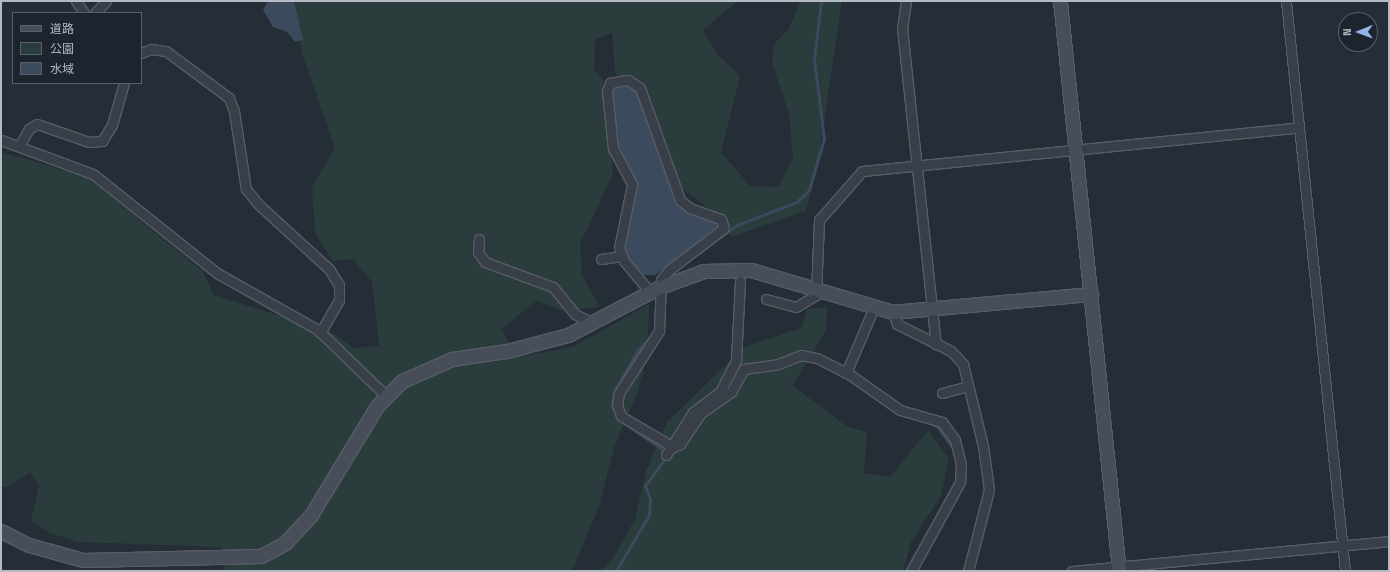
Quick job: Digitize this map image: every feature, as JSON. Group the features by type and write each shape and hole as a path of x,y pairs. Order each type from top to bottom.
{"street":[{"path":"76,1 83,12"},
{"path":"96,12 106,1"},
{"path":"906,1 902,28 936,344"},
{"path":"1060,1 1119,569"},
{"path":"1286,1 1345,571"},
{"path":"142,53 152,50 166,51 229,98 234,111 246,189 258,204 329,269 339,285 339,300 320,333"},
{"path":"655,289 669,270 720,234 724,223 680,200 640,88 628,80 610,83 607,91 613,149 632,184 620,238 622,256 655,289 663,297 658,335 634,364 619,393 617,405 626,421 668,451"},
{"path":"19,146 29,129 37,124 89,142 102,141 112,125 124,84"},
{"path":"766,300 796,306 816,295 818,288 818,226 822,215 861,172 1299,127"},
{"path":"1,140 92,174 217,273 320,333 386,395"},
{"path":"480,239 478,252 485,262 553,287 574,314 591,322"},
{"path":"601,259 622,256"},
{"path":"1,531 29,545 83,560 261,556 285,543 319,506 386,395 414,374 436,364 545,342 591,322 655,289 704,271 751,270 818,288 893,312 933,311 1090,294"},
{"path":"668,451 693,412 720,392 736,360 740,281"},
{"path":"846,373 874,307"},
{"path":"893,312 897,324 957,356 968,386 983,446 989,490 968,571"},
{"path":"668,451 680,444 701,413 731,392 744,369 751,366 778,364 801,355 817,358 846,373 900,410 942,422 955,440 961,464 960,482 911,571"},
{"path":"942,393 968,386"},
{"path":"1072,571 1119,569 1389,541"}],"green space":[{"path":"293,1 738,1 703,30 716,53 740,76 721,152 750,186 779,187 793,158 789,114 772,63 774,44 789,29 800,1 842,1 817,169 806,211 731,237 706,206 679,187 652,101 615,73 612,33 595,39 594,70 603,79 613,174 580,244 582,275 600,307 561,310 536,301 501,329 518,357 573,347 649,304 647,357 637,394 615,445 598,509 572,571 225,571 222,547 78,542 50,533 31,520 39,486 30,472 7,487 1,487 1,152 87,177 203,272 214,295 331,332 354,348 379,346 372,282 353,259 333,261 315,233 312,187 335,148 302,53"},
{"path":"827,307 826,330 793,386 848,427 867,432 864,473 890,477 928,430 949,458 941,496 911,542 903,571 600,571 612,560 635,519 646,471 667,422 744,347 801,328 807,309"}],"water":[{"path":"268,1 294,1 303,40 295,42 287,32 273,27 263,10"},
{"path":"627,83 638,89 674,195 716,219 721,227 655,275 639,275 626,260 622,247 634,195 616,148 610,91 612,86"}],"waterway":[{"path":"698,253 737,225 797,202 809,190 824,139 814,60 821,1"},
{"path":"615,412 612,406 614,392 638,350 650,338"},
{"path":"620,420 665,451"},
{"path":"930,423 938,427 953,448"},
{"path":"672,453 683,446"},
{"path":"616,571 649,515 650,499 645,486 666,457"},
{"path":"906,571 930,528"}]}
